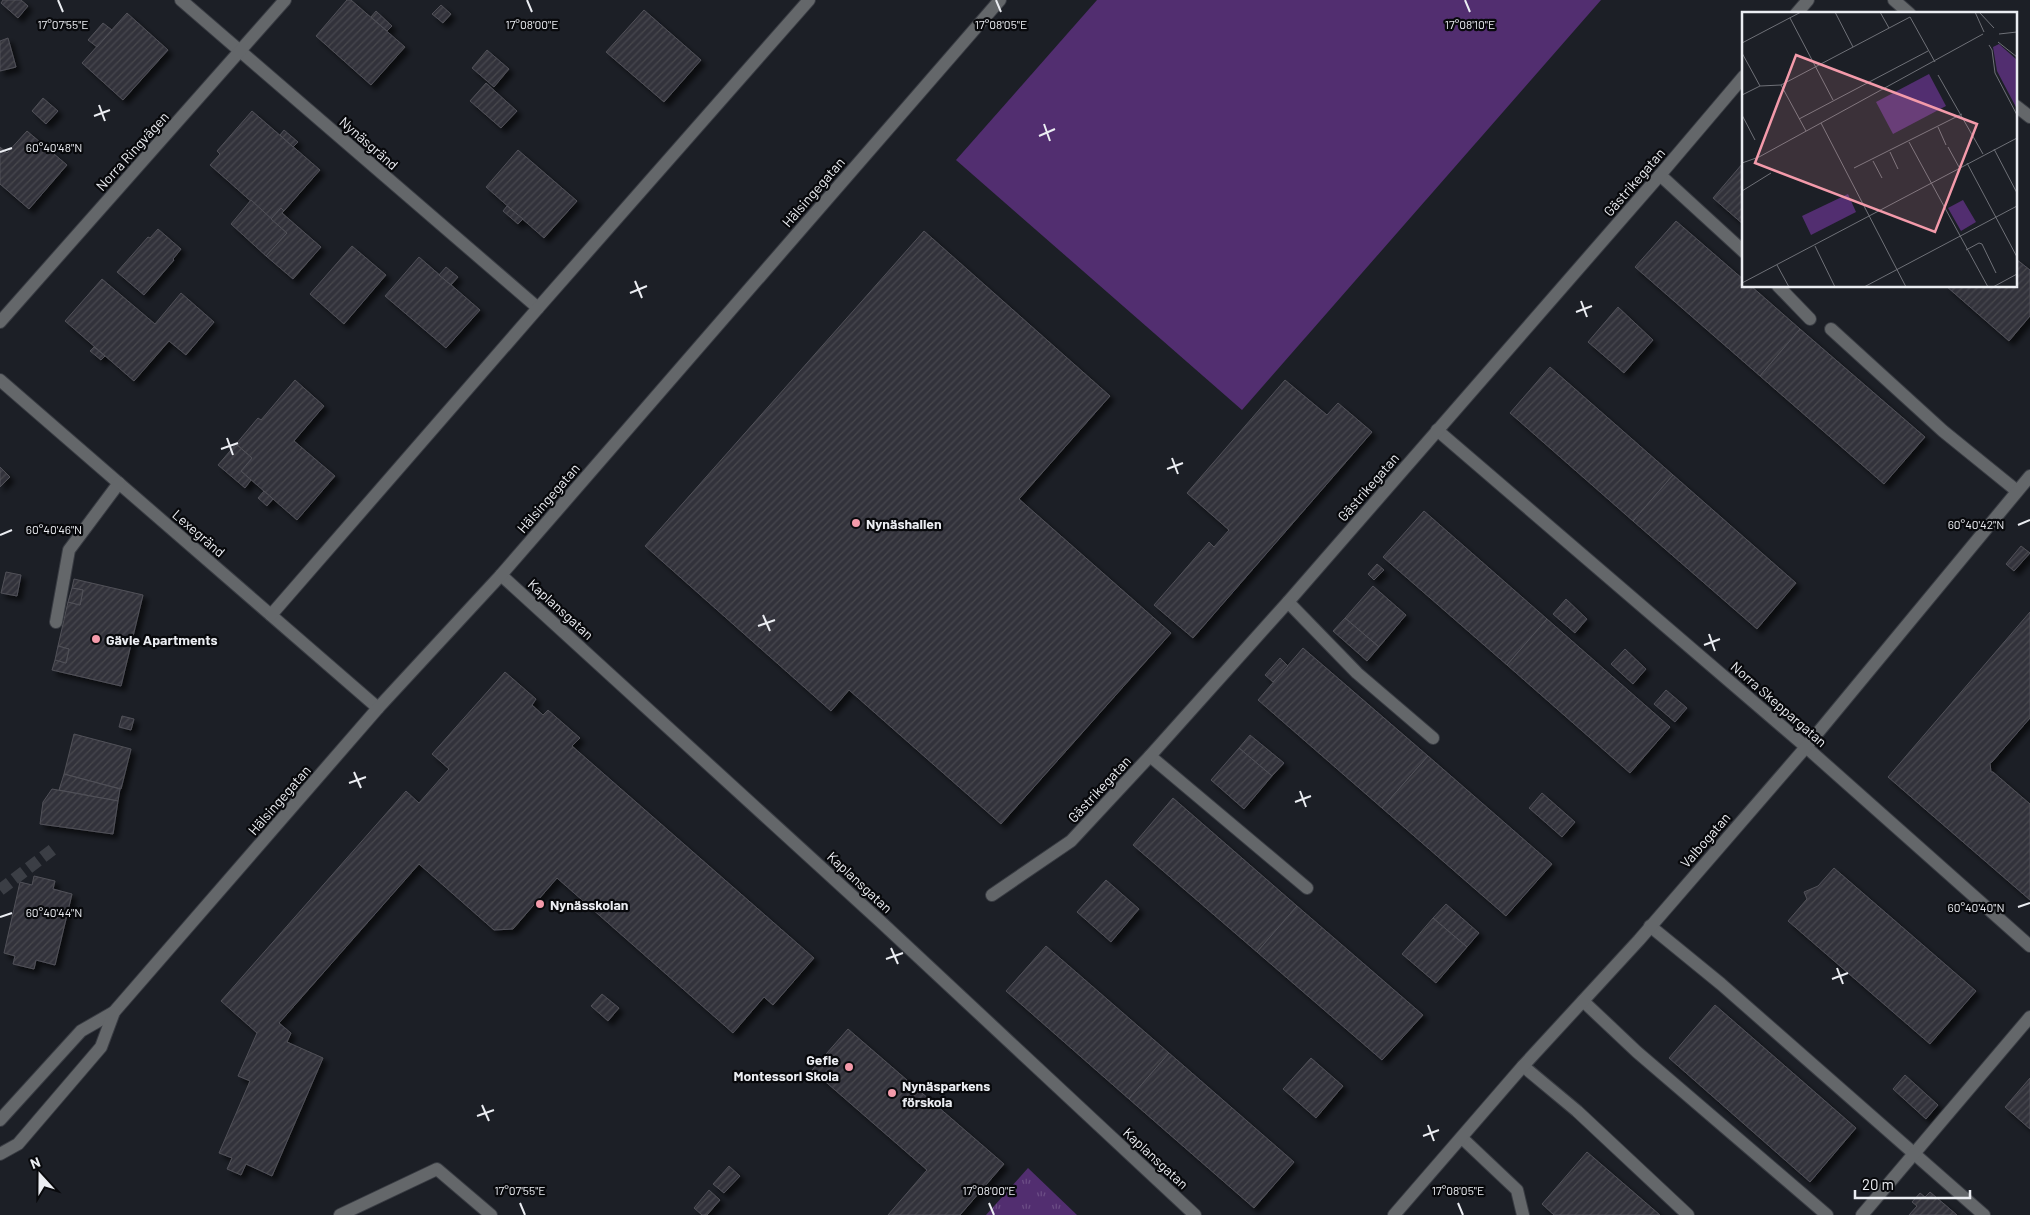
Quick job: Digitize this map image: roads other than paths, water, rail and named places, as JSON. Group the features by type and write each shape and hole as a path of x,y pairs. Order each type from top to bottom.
{"street":[{"name":"Nynäsgränd","path":"181,0 538,308"},
{"name":"Norra Ringvägen","path":"0,322 285,0"},
{"path":"271,615 809,0"},
{"name":"Hälsingegatan","path":"0,1120 81,1031 114,1012 378,708 501,574 1000,0"},
{"path":"1798,12 1808,0"},
{"path":"1894,0 1908,12"},
{"name":"Gästrikegatan","path":"992,896 1071,841 1150,756 1288,602 1742,78"},
{"path":"2018,108 2030,118"},
{"path":"1660,175 1742,250"},
{"path":"1780,288 1810,319"},
{"path":"1832,329 1943,431 2017,491"},
{"name":"Lexegränd","path":"0,380 378,708"},
{"name":"Norra Skeppargatan","path":"1437,430 1806,747 2030,946"},
{"name":"Valbogatan","path":"1394,1215 1806,747 2030,476"},
{"path":"56,622 69,550 119,483"},
{"name":"Kaplansgatan","path":"501,574 889,929 1195,1215"},
{"path":"1288,602 1357,673 1433,738"},
{"path":"1150,756 1307,888"},
{"path":"1650,926 1721,984 1984,1215"},
{"path":"1583,1000 1637,1052 1827,1215"},
{"name":"Hälsingegatan","path":"0,1154 18,1144 101,1047 114,1012"},
{"path":"1862,1215 2030,1017"},
{"path":"1524,1066 1576,1111 1688,1215"},
{"path":"1462,1138 1517,1190 1523,1215"},
{"path":"340,1215 437,1169 491,1215"}],"tunnel":[{"path":"0,890 56,847"}],"place":[{"name":"Nynäshallen","path":"856,523"},
{"name":"Gävle Apartments","path":"96,639"},
{"name":"Nynässkolan","path":"540,904"},
{"name":"Gefle Montessori Skola","path":"849,1067"},
{"name":"Nynäsparkens förskola","path":"892,1093"}]}
